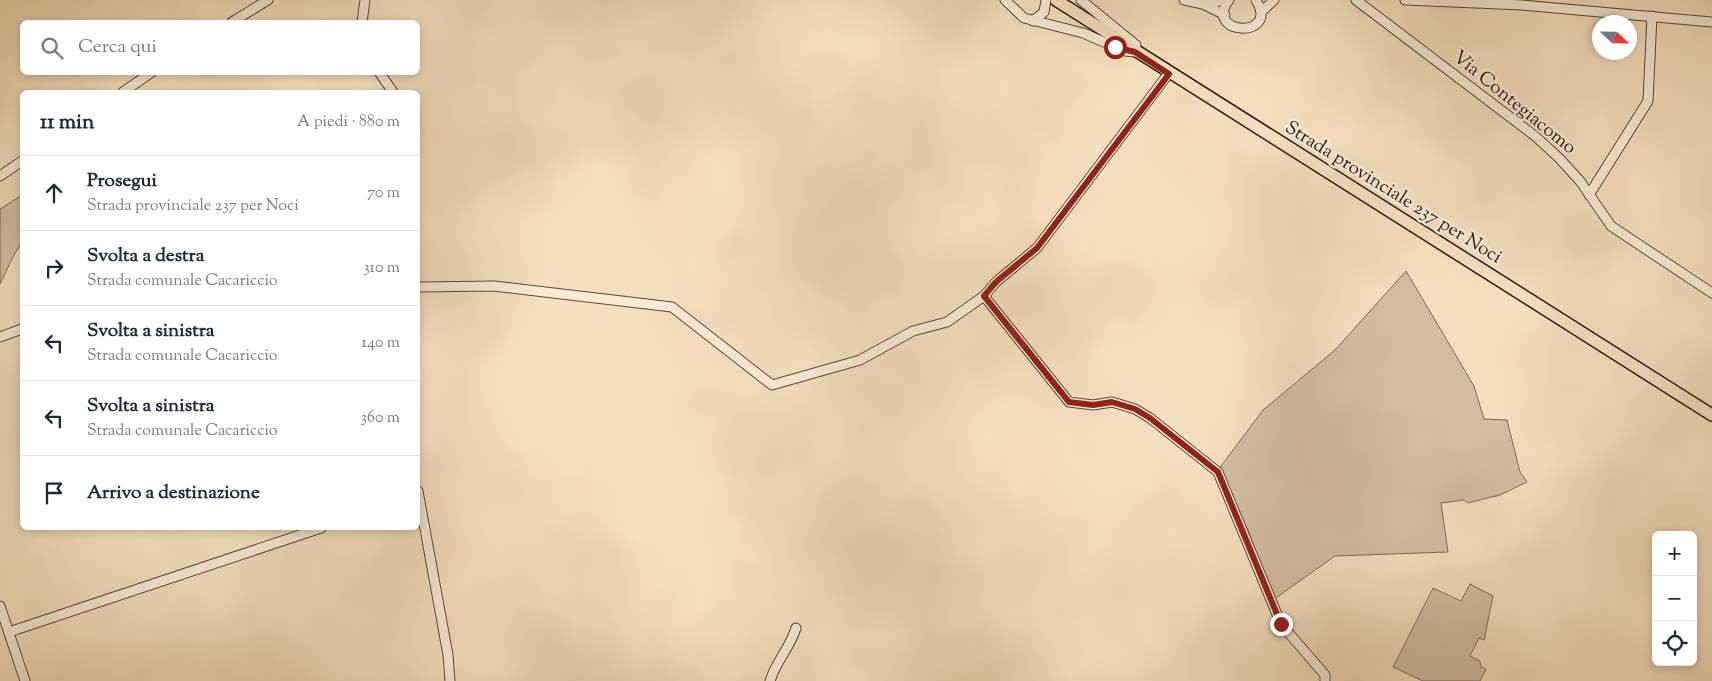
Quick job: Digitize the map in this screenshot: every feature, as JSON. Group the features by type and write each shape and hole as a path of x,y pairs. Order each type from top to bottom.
{"main road":[{"name":"Strada provinciale 237 per Noci","path":"1056,0 1169,74 1712,415"}],"street":[{"path":"235,20 268,0"},
{"path":"362,20 365,0"},
{"path":"1005,0 1016,13 1033,21 1083,33 1125,51 1135,52"},
{"path":"1033,21 1044,12 1046,0"},
{"path":"1081,0 1138,47 1151,62"},
{"path":"1184,0 1203,4 1225,15"},
{"path":"1203,4 1224,0"},
{"path":"1229,0 1225,9 1225,15 1230,25 1241,30 1257,23 1261,12 1274,0"},
{"path":"1256,0 1261,12"},
{"name":"Via Contegiacomo","path":"1356,0 1534,136 1559,158 1611,226 1712,293"},
{"path":"1405,0 1522,6 1712,22"},
{"path":"1589,195 1648,101 1652,16"},
{"path":"420,287 494,286 672,307 772,385 860,360 913,331 947,322 984,296 996,282 1037,248 1169,74"},
{"path":"125,90 148,75"},
{"path":"381,75 392,90"},
{"path":"0,176 20,162"},
{"path":"984,296 1069,402 1093,405 1112,402 1135,409 1150,418 1218,472 1281,624 1325,676 1325,681"},
{"path":"0,337 20,330"},
{"path":"420,505 448,655 450,681"},
{"path":"9,632 315,530"},
{"path":"0,606 25,681"},
{"path":"770,681 776,664 790,647 796,628"}],"shaded area":[{"path":"20,196 20,246 0,284 0,209"},
{"path":"1406,271 1474,386 1484,419 1507,420 1520,472 1527,482 1500,495 1468,503 1464,500 1441,503 1448,552 1335,556 1273,600 1249,532 1218,470 1263,410 1335,350"},
{"path":"1470,584 1493,596 1484,640 1479,638 1470,656 1480,661 1481,667 1486,669 1480,681 1423,681 1393,667 1433,588 1461,601"}],"route":[{"path":"1115,47 1135,52 1169,74 1037,248 996,282 984,296 1069,402 1072,404 1093,405 1112,402 1135,409 1150,418 1218,472 1281,624"}]}
